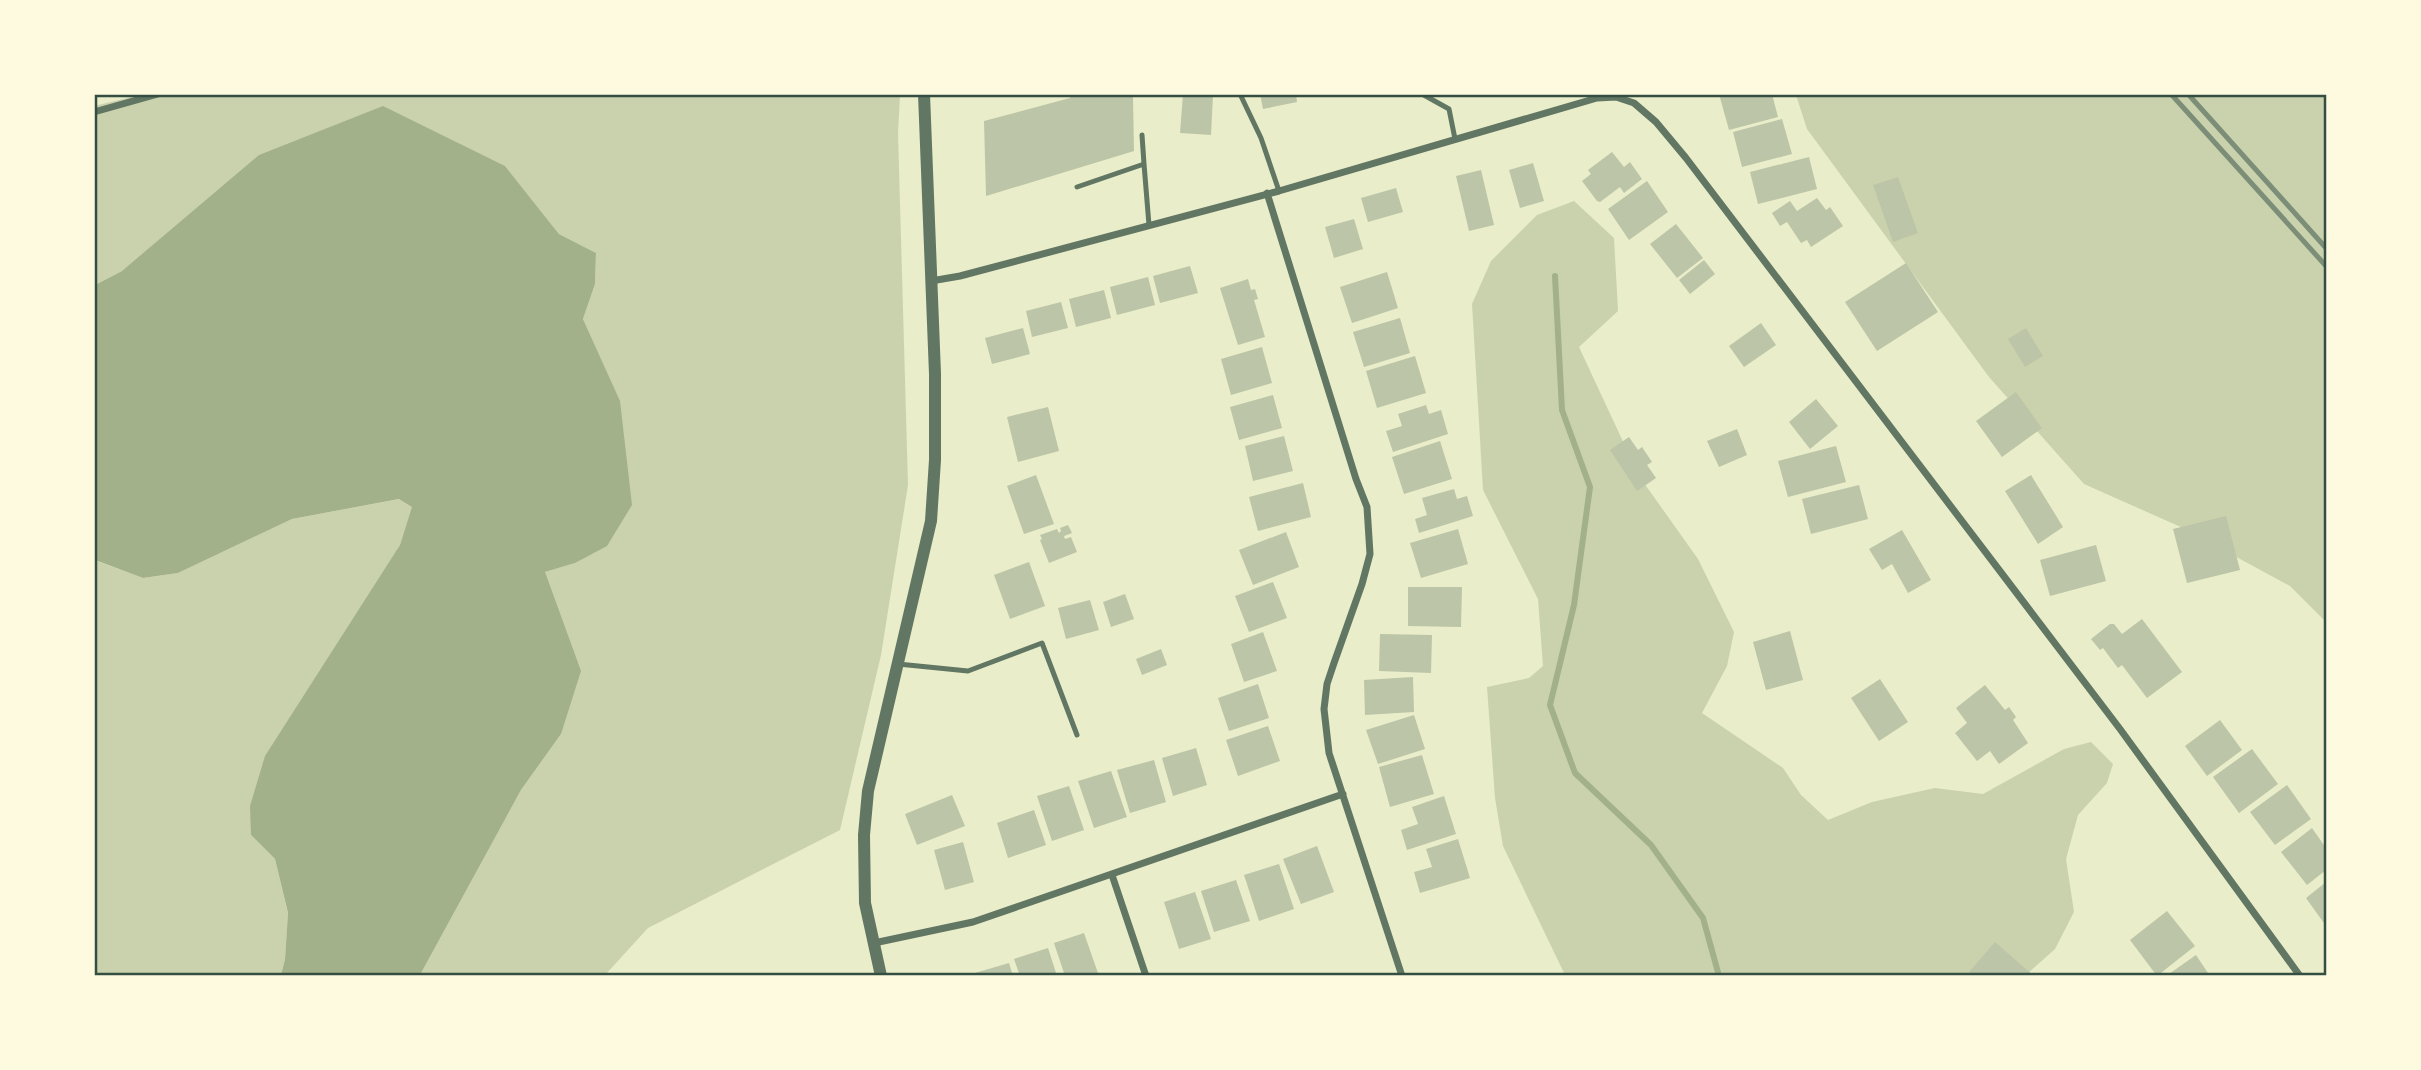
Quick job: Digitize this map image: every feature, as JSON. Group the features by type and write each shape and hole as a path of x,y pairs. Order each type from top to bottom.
{"street":[{"path":"94,112 158,94"},
{"path":"881,975 865,903 864,835 868,791 931,520 935,460 935,374 924,94"},
{"path":"931,281 960,276 1279,191 1597,98 1616,96 1634,103 1686,158 2112,718 2300,975"},
{"path":"1267,193 1367,507 1370,554 1334,663 1324,709 1329,753 1402,975"},
{"path":"874,943 973,922 1343,794"},
{"path":"1112,875 1146,975"}],"lane":[{"path":"1240,94 1261,138 1279,191"},
{"path":"1422,94 1448,109 1455,139"},
{"path":"1142,135 1149,225"},
{"path":"1077,187 1144,164"},
{"path":"898,664 968,671 1042,643 1077,735"}],"shaded area":[{"path":"144,94 900,95 898,133 908,485 881,655 840,830 648,928 605,975 420,975 521,790 561,734 545,572 575,563 620,402 583,319 595,284 596,253 559,234 505,166 122,271 95,285 94,106"},
{"path":"1796,95 2326,95 2326,622 2290,586 2183,528 2084,484 1989,377 1807,129"},
{"path":"383,106 505,166 559,234 596,253 595,284 583,319 620,401 632,505 607,546 575,563 545,572 581,671 561,734 521,790 420,975 281,975 285,959 288,913 275,859 251,835 250,806 265,756 400,545 412,507 399,499 292,519 178,573 143,578 95,560 95,285 122,271 259,155"},
{"path":"1574,201 1614,238 1618,311 1579,347 1639,476 1698,559 1734,632 1727,666 1702,713 1783,768 1801,795 1828,820 1872,802 1935,788 1983,794 2064,749 2091,742 2113,764 2107,783 2078,815 2066,859 2074,912 2055,949 2026,975 1565,975 1503,846 1495,798 1487,687 1529,678 1543,666 1538,599 1483,490 1472,304 1491,261 1537,215"},
{"path":"400,499 413,507 400,545 251,835 275,859 288,914 285,959 281,975 95,975 94,560 143,578 178,573 292,519"}],"building":[{"path":"1070,94 1122,94 1123,97 1133,97 1134,151 986,196 984,121 1070,98"},
{"path":"1183,94 1213,95 1211,135 1180,133"},
{"path":"1260,94 1296,94 1297,102 1263,109"},
{"path":"1719,94 1772,94 1778,117 1729,130"},
{"path":"1782,119 1792,154 1742,167 1733,132"},
{"path":"1612,152 1624,167 1630,162 1642,179 1624,193 1620,187 1600,202 1582,181 1591,174 1588,170"},
{"path":"1809,157 1817,189 1758,204 1750,172"},
{"path":"1533,163 1544,201 1520,208 1509,170"},
{"path":"1481,170 1494,225 1469,231 1456,176"},
{"path":"1898,177 1918,233 1893,242 1873,185"},
{"path":"1647,181 1668,212 1629,240 1608,209"},
{"path":"1396,188 1403,212 1368,222 1361,198"},
{"path":"1817,198 1826,210 1830,207 1843,226 1811,247 1807,240 1801,243 1787,222 1780,226 1772,213 1790,201 1797,211"},
{"path":"1354,219 1363,249 1334,258 1325,227"},
{"path":"1676,224 1703,258 1677,278 1650,244"},
{"path":"1704,260 1715,274 1690,294 1679,280"},
{"path":"1906,263 1938,312 1877,351 1845,302"},
{"path":"1190,266 1198,293 1160,303 1153,276"},
{"path":"1387,272 1398,308 1352,323 1340,287"},
{"path":"1148,277 1155,305 1117,315 1110,287"},
{"path":"1248,279 1251,290 1255,289 1258,299 1254,300 1265,337 1238,345 1220,288"},
{"path":"1104,290 1111,318 1076,327 1069,299"},
{"path":"1061,302 1068,328 1032,337 1026,311"},
{"path":"1400,318 1410,353 1364,367 1353,332"},
{"path":"1761,323 1776,345 1744,367 1729,346"},
{"path":"1023,328 1030,354 992,364 985,338"},
{"path":"2026,328 2043,356 2025,367 2008,339"},
{"path":"1262,347 1272,383 1231,395 1221,359"},
{"path":"1415,356 1426,393 1377,408 1366,371"},
{"path":"2016,392 2042,428 2002,457 1976,421"},
{"path":"1273,395 1282,428 1239,440 1230,407"},
{"path":"1816,399 1838,426 1810,449 1789,422"},
{"path":"1426,405 1429,414 1441,410 1448,434 1393,452 1386,431 1402,426 1398,414"},
{"path":"1048,407 1059,451 1018,462 1007,417"},
{"path":"1737,429 1747,455 1719,467 1707,441"},
{"path":"1284,436 1293,471 1253,481 1245,446"},
{"path":"1629,437 1638,450 1642,447 1652,462 1647,465 1656,478 1637,491 1610,450"},
{"path":"1440,441 1452,479 1404,494 1392,457"},
{"path":"1836,446 1846,482 1788,497 1778,461"},
{"path":"1036,475 1054,524 1024,534 1007,486"},
{"path":"2031,475 2063,527 2038,544 2005,491"},
{"path":"1303,483 1311,517 1258,531 1249,497"},
{"path":"1859,485 1868,519 1811,534 1802,499"},
{"path":"1454,489 1457,499 1467,496 1473,516 1419,533 1415,519 1427,515 1422,498"},
{"path":"2226,516 2240,570 2187,583 2173,529"},
{"path":"1068,525 1072,533 1064,536 1065,539 1071,537 1077,552 1049,563 1040,535 1057,529 1059,533 1060,528"},
{"path":"1458,529 1468,564 1421,578 1410,543"},
{"path":"1902,530 1931,580 1908,593 1892,564 1882,570 1869,549"},
{"path":"1286,532 1299,567 1253,585 1239,550"},
{"path":"2096,545 2106,581 2050,596 2040,560"},
{"path":"1029,562 1045,606 1010,619 994,575"},
{"path":"1273,582 1287,618 1249,632 1235,596"},
{"path":"1408,587 1462,587 1461,627 1408,626"},
{"path":"1125,594 1134,619 1111,627 1103,602"},
{"path":"1090,600 1099,630 1066,639 1058,608"},
{"path":"2142,619 2182,672 2147,698 2122,665 2118,668 2103,648 2100,650 2091,639 2110,624 2114,624 2122,634"},
{"path":"1790,631 1803,680 1766,690 1753,642"},
{"path":"1263,632 1277,671 1244,682 1231,644"},
{"path":"1380,634 1432,635 1431,673 1379,671"},
{"path":"1161,649 1167,665 1142,675 1136,659"},
{"path":"1413,677 1414,712 1365,715 1364,680"},
{"path":"1880,679 1908,722 1879,741 1851,698"},
{"path":"1258,684 1269,718 1229,731 1218,698"},
{"path":"1985,685 2005,710 2009,707 2016,717 2013,720 2028,743 1999,764 1990,751 1977,761 1955,733 1967,723 1956,708"},
{"path":"1414,715 1425,749 1378,764 1366,730"},
{"path":"2220,720 2242,750 2207,776 2185,746"},
{"path":"1268,726 1280,761 1238,776 1226,740"},
{"path":"1196,748 1207,785 1173,796 1162,758"},
{"path":"2252,749 2278,784 2239,813 2213,777"},
{"path":"1422,755 1434,794 1390,807 1379,767"},
{"path":"1154,760 1166,802 1130,813 1117,770"},
{"path":"1111,771 1127,817 1094,828 1078,781"},
{"path":"2287,785 2311,819 2275,845 2250,812"},
{"path":"1069,786 1084,830 1052,841 1037,796"},
{"path":"952,795 965,826 917,845 905,814"},
{"path":"1444,796 1456,834 1407,850 1401,830 1418,824 1412,807"},
{"path":"1034,810 1046,845 1008,858 997,823"},
{"path":"2312,828 2326,848 2326,870 2307,885 2281,852"},
{"path":"1458,839 1470,878 1420,893 1414,872 1432,867 1426,849"},
{"path":"963,842 974,882 945,890 934,850"},
{"path":"1317,846 1334,892 1301,904 1283,859"},
{"path":"1279,864 1294,909 1259,921 1244,875"},
{"path":"1236,880 1250,921 1214,932 1201,891"},
{"path":"2326,882 2326,926 2306,898"},
{"path":"1195,892 1211,939 1179,949 1164,902"},
{"path":"2167,911 2195,946 2157,976 2130,940"},
{"path":"1084,933 1099,976 1065,976 1054,943"},
{"path":"1995,942 2034,976 1973,976 1969,972"},
{"path":"1048,948 1057,976 1020,976 1014,959"},
{"path":"2196,955 2210,976 2166,976"},
{"path":"1009,963 1013,976 968,976 968,975"}],"waterway":[{"path":"1555,276 1562,410 1590,487 1574,605 1550,705 1575,773 1651,845 1703,918 1719,976"}],"railway":[{"path":"2171,94 2326,266"},
{"path":"2188,94 2326,248"}]}
